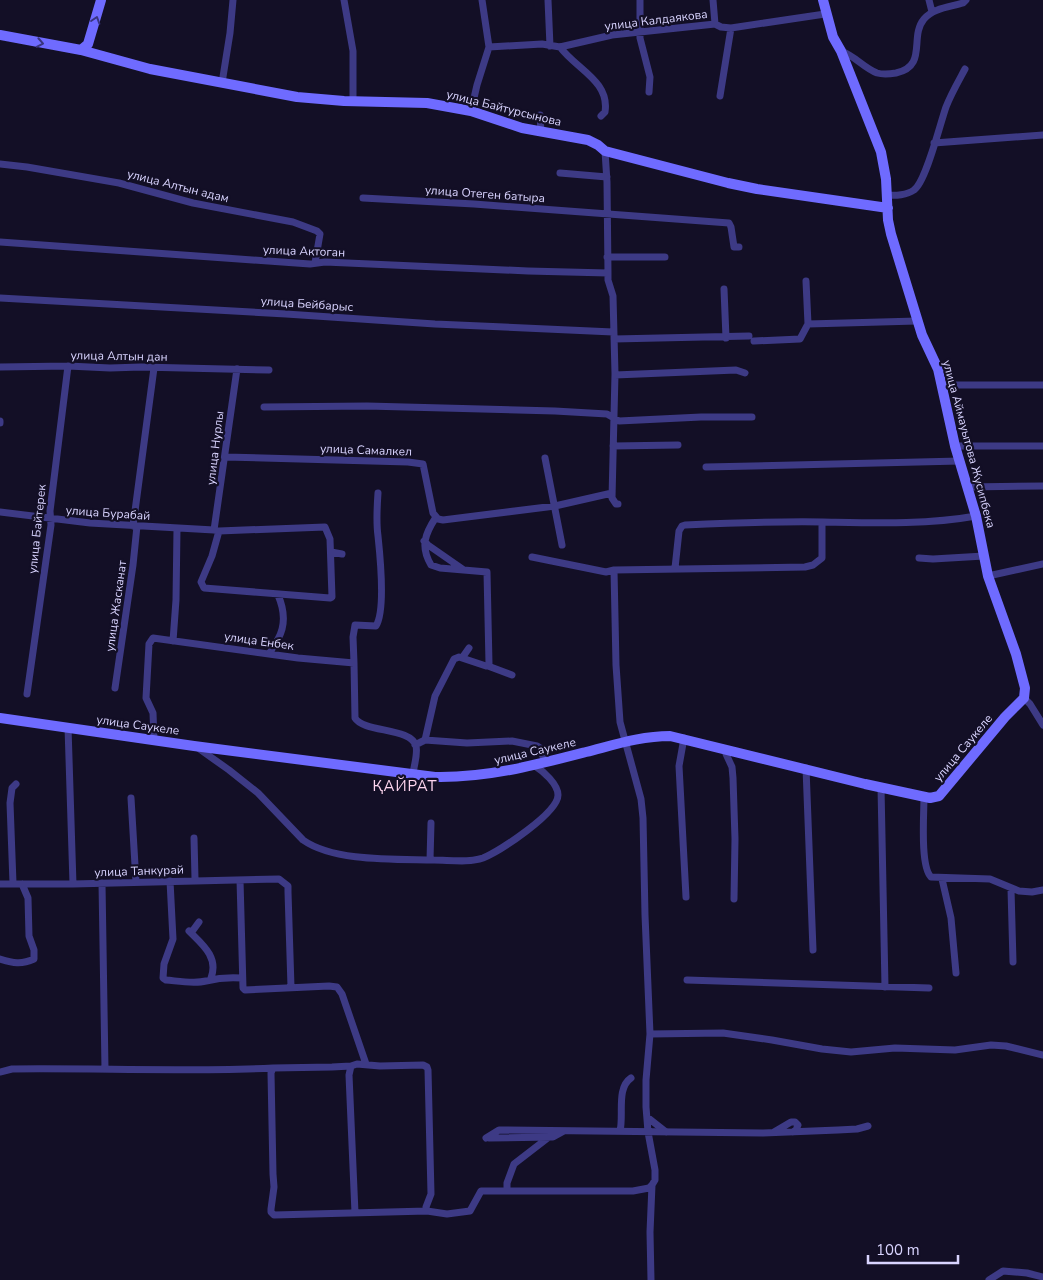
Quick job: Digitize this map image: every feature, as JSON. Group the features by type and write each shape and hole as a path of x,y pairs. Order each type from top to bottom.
{"street":[{"path":"81,50 88,44 90,39 101,0"},
{"path":"222,83 233,0"},
{"path":"344,0 353,51 353,101"},
{"path":"471,111 489,47 482,0"},
{"path":"548,0 550,46"},
{"path":"640,0 642,32 640,38 650,77 649,92"},
{"path":"713,0 715,24"},
{"name":"улица Аймауытова Жусипбека","path":"823,0 825,14 833,37 841,51 878,143 884,167 888,195 888,220 891,234 917,321 938,369 955,446 976,516 988,576 1024,680 1024,698"},
{"path":"929,0 932,12"},
{"path":"841,51 852,55 876,72 886,75 907,69 914,62 920,26 924,19 932,12 963,3 966,0"},
{"name":"улица Калдаякова","path":"489,47 542,44 560,47 612,35 715,24 720,27 731,28 825,14"},
{"path":"720,96 731,28"},
{"name":"улица Байтурсынова","path":"0,35 81,50 150,69 297,97 427,103 471,111 522,128 588,140 605,151 728,183 888,208"},
{"path":"90,39 94,54"},
{"path":"560,47 565,54 600,86 605,96 606,106 606,112 601,116"},
{"path":"888,195 904,194 918,186 924,176 945,109 965,69"},
{"path":"540,115 541,132"},
{"path":"934,143 1043,135"},
{"path":"605,151 607,177 607,257 613,296 615,375 612,493 613,501 618,504"},
{"name":"улица Алтын адам","path":"0,164 119,183 193,203 293,222 317,231 320,234 315,263"},
{"path":"560,173 607,177"},
{"name":"улица Отеген батыра","path":"363,198 474,204 729,223 734,247 739,247"},
{"name":"улица Актоган","path":"0,242 310,264 608,273"},
{"path":"607,257 665,256"},
{"path":"806,281 808,324 917,321"},
{"path":"724,289 726,338"},
{"name":"улица Бейбарыс","path":"0,298 614,335 800,340 808,324"},
{"name":"улица Алтын дан","path":"0,367 68,366 269,370"},
{"name":"улица Байтерек","path":"27,694 51,519 50,511 68,366"},
{"name":"улица Жасканат","path":"115,688 133,565 135,526 154,368"},
{"name":"улица Нурлы","path":"237,369 217,530 212,556 201,582 204,588 278,595"},
{"path":"615,375 736,370 745,373"},
{"path":"942,385 1043,385"},
{"path":"264,407 367,406 555,411 607,414 620,421 701,417 752,417"},
{"path":"613,446 678,445"},
{"path":"955,446 1043,446"},
{"name":"улица Самалкел","path":"225,457 423,464 432,508 436,517"},
{"path":"545,458 562,545"},
{"path":"706,467 960,462"},
{"path":"968,487 1043,486"},
{"path":"378,493 377,528 380,546 380,616 376,626 355,625 353,637 355,718 360,724 397,732 409,738 415,745 413,774"},
{"path":"488,666 488,572 440,568 431,565 427,557 424,541 436,517 443,520 555,506 612,493"},
{"name":"улица Бурабай","path":"0,512 51,519 135,526 217,530 324,527 330,539 331,552"},
{"path":"675,568 679,531 685,525 928,522 976,516"},
{"path":"532,557 606,572 614,570 675,568 805,567 813,565 822,558 822,522"},
{"path":"173,640 176,600 177,528"},
{"path":"424,541 464,570"},
{"path":"270,653 284,625 284,613 278,595 331,598 333,593 331,552 342,554"},
{"path":"919,558 984,556"},
{"path":"988,576 1043,564"},
{"path":"273,1068 271,1073 272,1174 274,1187 272,1212 274,1215 427,1211 447,1214 470,1211 481,1192 633,1191 648,1188 652,1185 655,1180 655,1170 648,1132 646,1080 650,1034 644,915 643,818 641,799 620,722 616,665 614,570"},
{"name":"улица Енбек","path":"154,740 153,713 146,698 149,644 154,638 298,658 354,663"},
{"path":"462,658 469,648"},
{"path":"425,740 435,696 454,659 457,657 462,658 512,675"},
{"path":"1024,698 1043,725"},
{"name":"улица Саукеле","path":"0,718 194,746 435,777 487,774 540,764 624,742 655,736 684,738 881,787 936,798 1005,717 1024,698"},
{"path":"68,728 73,884"},
{"path":"684,738 679,766 686,897"},
{"path":"194,746 258,793 310,845 348,855 464,861 483,858 509,843 551,810 556,803 558,795 556,788 542,771 540,748 520,742 497,741 467,743 425,740 415,745"},
{"path":"727,750 726,754 732,767 733,778 734,899"},
{"path":"806,768 813,950"},
{"path":"13,884 10,793 16,784"},
{"path":"881,787 885,987"},
{"path":"924,797 924,842 927,870 931,877 942,879 990,879 1011,889 1032,892 1043,890"},
{"path":"131,798 136,882"},
{"path":"430,860 431,823"},
{"path":"193,881 196,879 194,838"},
{"name":"улица Танкурай","path":"0,884 280,879 288,886 291,987"},
{"path":"942,879 951,918 956,973"},
{"path":"240,880 243,988 245,990 337,987 342,994 366,1064"},
{"path":"170,881 173,939 164,964 164,978 166,980 178,981 206,981 211,978 242,978"},
{"path":"102,883 105,1068"},
{"path":"0,959 20,964 34,959 34,950 29,936 28,898 22,884"},
{"path":"1011,889 1014,962"},
{"path":"199,922 190,932 208,950 213,961 213,974 211,978"},
{"path":"687,980 929,988"},
{"path":"650,1034 724,1033 822,1050 851,1052 895,1048 955,1050 1006,1046 1043,1055"},
{"path":"355,1213 349,1083 354,1065 362,1060 363,1056"},
{"path":"0,1072 12,1069 105,1068 209,1071 366,1064 390,1066 422,1065 427,1067 428,1070 432,1194 426,1206 427,1211"},
{"path":"620,1131 623,1114 623,1091 627,1080 631,1078"},
{"path":"647,1117 666,1132"},
{"path":"565,1130 558,1135 550,1137 487,1138 500,1130 565,1130 648,1132 793,1132 857,1129 868,1126"},
{"path":"507,1191 507,1183 514,1164 550,1137"},
{"path":"651,1280 650,1232 652,1185"},
{"path":"989,1280 1003,1270 1043,1277"}],"district":[{"name":"ҚАЙРАТ","path":"405,786"}]}
